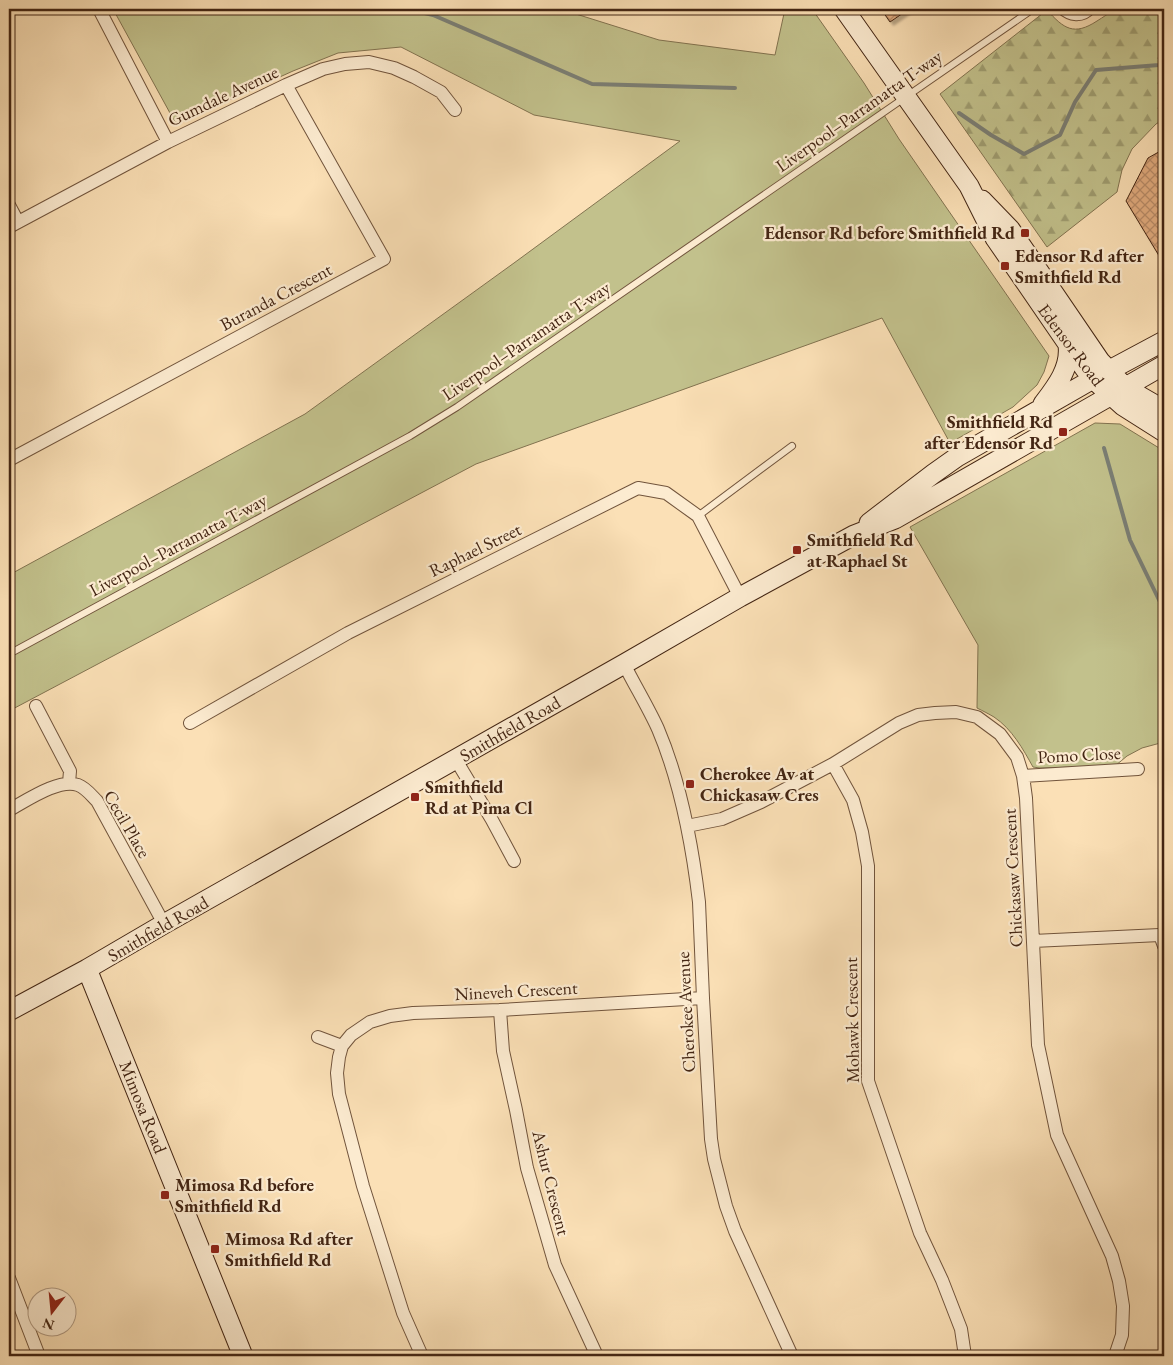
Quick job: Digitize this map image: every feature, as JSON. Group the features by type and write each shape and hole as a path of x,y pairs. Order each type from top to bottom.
{"main road":[{"name":"Edensor Road","path":"844,9 969,186 1010,229 1100,361 1102,375"},
{"name":"Edensor Road","path":"969,186 995,238 1068,345 1118,392 1128,410 1164,432"},
{"name":"Smithfield Road","path":"854,535 957,457 1164,341"},
{"path":"1038,411 1062,376 1068,358 1068,345"},
{"name":"Smithfield Road","path":"9,1011 87,969 456,760 740,596 854,535 895,519 1164,365"},
{"name":"Edensor Road","path":"1118,392 1164,410"},
{"name":"Mimosa Road","path":"87,969 243,1356"}],"street":[{"path":"98,9 168,142"},
{"name":"Gumdale Avenue","path":"13,224 168,142 323,69 345,64 369,62 394,68 441,92 455,110"},
{"name":"Buranda Crescent","path":"9,460 384,259 286,85"},
{"path":"9,205 13,224"},
{"name":"Raphael Street","path":"190,723 348,633 638,488 666,493 698,516 740,596"},
{"name":"Cherokee Avenue","path":"624,664 660,736 673,772 687,826 698,902 711,1139 718,1179 735,1231 792,1356"},
{"path":"9,810 54,787 69,784 70,771 36,706"},
{"name":"Chickasaw Crescent","path":"687,826 722,818 761,802 833,764 899,723 918,715 956,712 977,717 1000,734 1017,757 1023,776 1026,798 1038,1046 1057,1135 1112,1256 1119,1281 1123,1306 1122,1335 1114,1356"},
{"path":"456,760 514,861"},
{"name":"Mohawk Crescent","path":"833,764 853,800 862,832 868,866 868,1081 920,1232 942,1280 960,1329 965,1356"},
{"name":"Pomo Close","path":"1023,776 1138,769"},
{"name":"Cecil Place","path":"69,784 78,785 86,790 96,801 164,924"},
{"path":"1034,941 1160,935 1164,946"},
{"name":"Nineveh Crescent","path":"342,1046 351,1035 370,1022 390,1016 414,1013 703,998"},
{"name":"Ashur Crescent","path":"500,1010 503,1052 527,1168 555,1265 597,1356"},
{"path":"318,1037 342,1046 337,1073 338,1088 363,1186 400,1304 422,1356"},
{"path":"9,1278 39,1356"}],"lane":[{"name":"Liverpool–Parramatta T-way","path":"9,654 393,445 444,415 1032,9"},
{"path":"1059,9 1069,16 1080,18 1093,9"},
{"path":"698,516 792,446"}],"green space":[{"path":"113,9 560,9 659,40 775,55 785,9 812,9 1049,356 1044,372 1037,385 1013,407 950,443 882,318 476,464 9,711 9,575 305,414 680,141 534,115 401,47 338,53 293,71 176,124"},
{"path":"1113,9 1164,9 1164,119 1156,124 1132,149 1122,170 1117,192 1047,247 940,94 1047,10 1064,26 1076,29 1089,26"},
{"path":"1095,423 1120,424 1164,451 1164,742 1142,748 1127,756 1115,766 1033,767 1012,733 994,717 977,708 978,645 910,527"}],"building":[{"path":"881,9 909,9 890,22"},
{"path":"1164,149 1164,264 1126,201 1148,158"}],"waterway":[{"path":"408,9 433,15 592,84 735,88"},
{"path":"959,113 991,135 1024,154 1060,135 1075,102 1096,70 1159,65 1164,62"},
{"path":"1104,448 1130,540 1160,602 1164,605"}],"place":[{"name":"Edensor Rd before Smithfield Rd","path":"1025,233"},
{"name":"Edensor Rd after Smithfield Rd","path":"1005,266"},
{"name":"Smithfield Rd after Edensor Rd","path":"1063,432"},
{"name":"Smithfield Rd at Raphael St","path":"797,550"},
{"name":"Cherokee Av at Chickasaw Cres","path":"690,784"},
{"name":"Smithfield Rd at Pima Cl","path":"415,797"},
{"name":"Mimosa Rd before Smithfield Rd","path":"165,1195"},
{"name":"Mimosa Rd after Smithfield Rd","path":"215,1249"}]}
